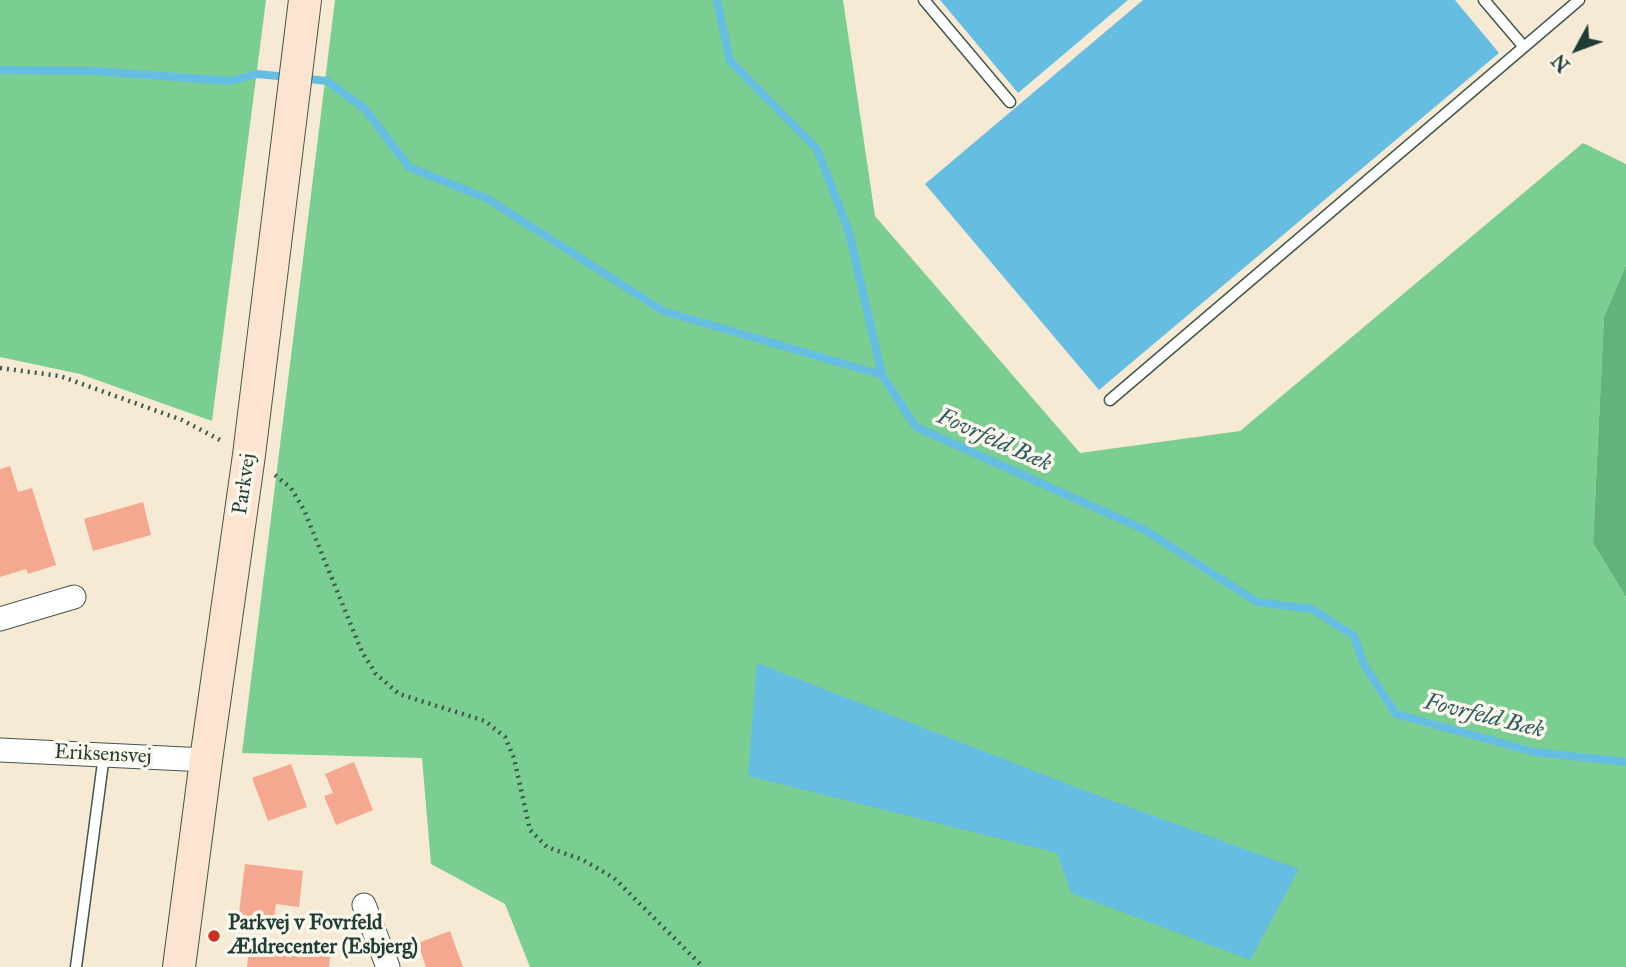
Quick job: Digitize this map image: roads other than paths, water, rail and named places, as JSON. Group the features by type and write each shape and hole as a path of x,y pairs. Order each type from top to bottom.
{"street":[{"name":"Parkvej","path":"179,967 249,455 305,0"},
{"path":"0,619 74,597"},
{"name":"Eriksensvej","path":"0,750 206,760"},
{"path":"364,905 388,967"}],"lane":[{"path":"924,0 1010,102"},
{"path":"1484,0 1524,47"},
{"path":"1110,400 1579,0"},
{"path":"76,967 104,755"}],"water":[{"path":"940,0 1128,0 1018,93"},
{"path":"1143,0 1455,0 1499,53 1099,390 925,184"},
{"path":"757,663 1091,793 1299,869 1250,960 1071,893 1057,853 748,776"}],"waterway":[{"path":"717,0 730,61 817,149 849,232 882,375"},
{"path":"0,70 94,71 230,81 257,74 288,77"},
{"name":"Fovrfeld Bæk","path":"300,78 327,81 364,108 409,167 488,199 663,311 882,375 916,427 1145,530 1257,602 1312,609 1354,636 1364,665 1396,714 1534,752 1626,762"}],"place":[{"name":"Parkvej v Fovrfeld Ældrecenter (Esbjerg)","path":"214,936"}]}
